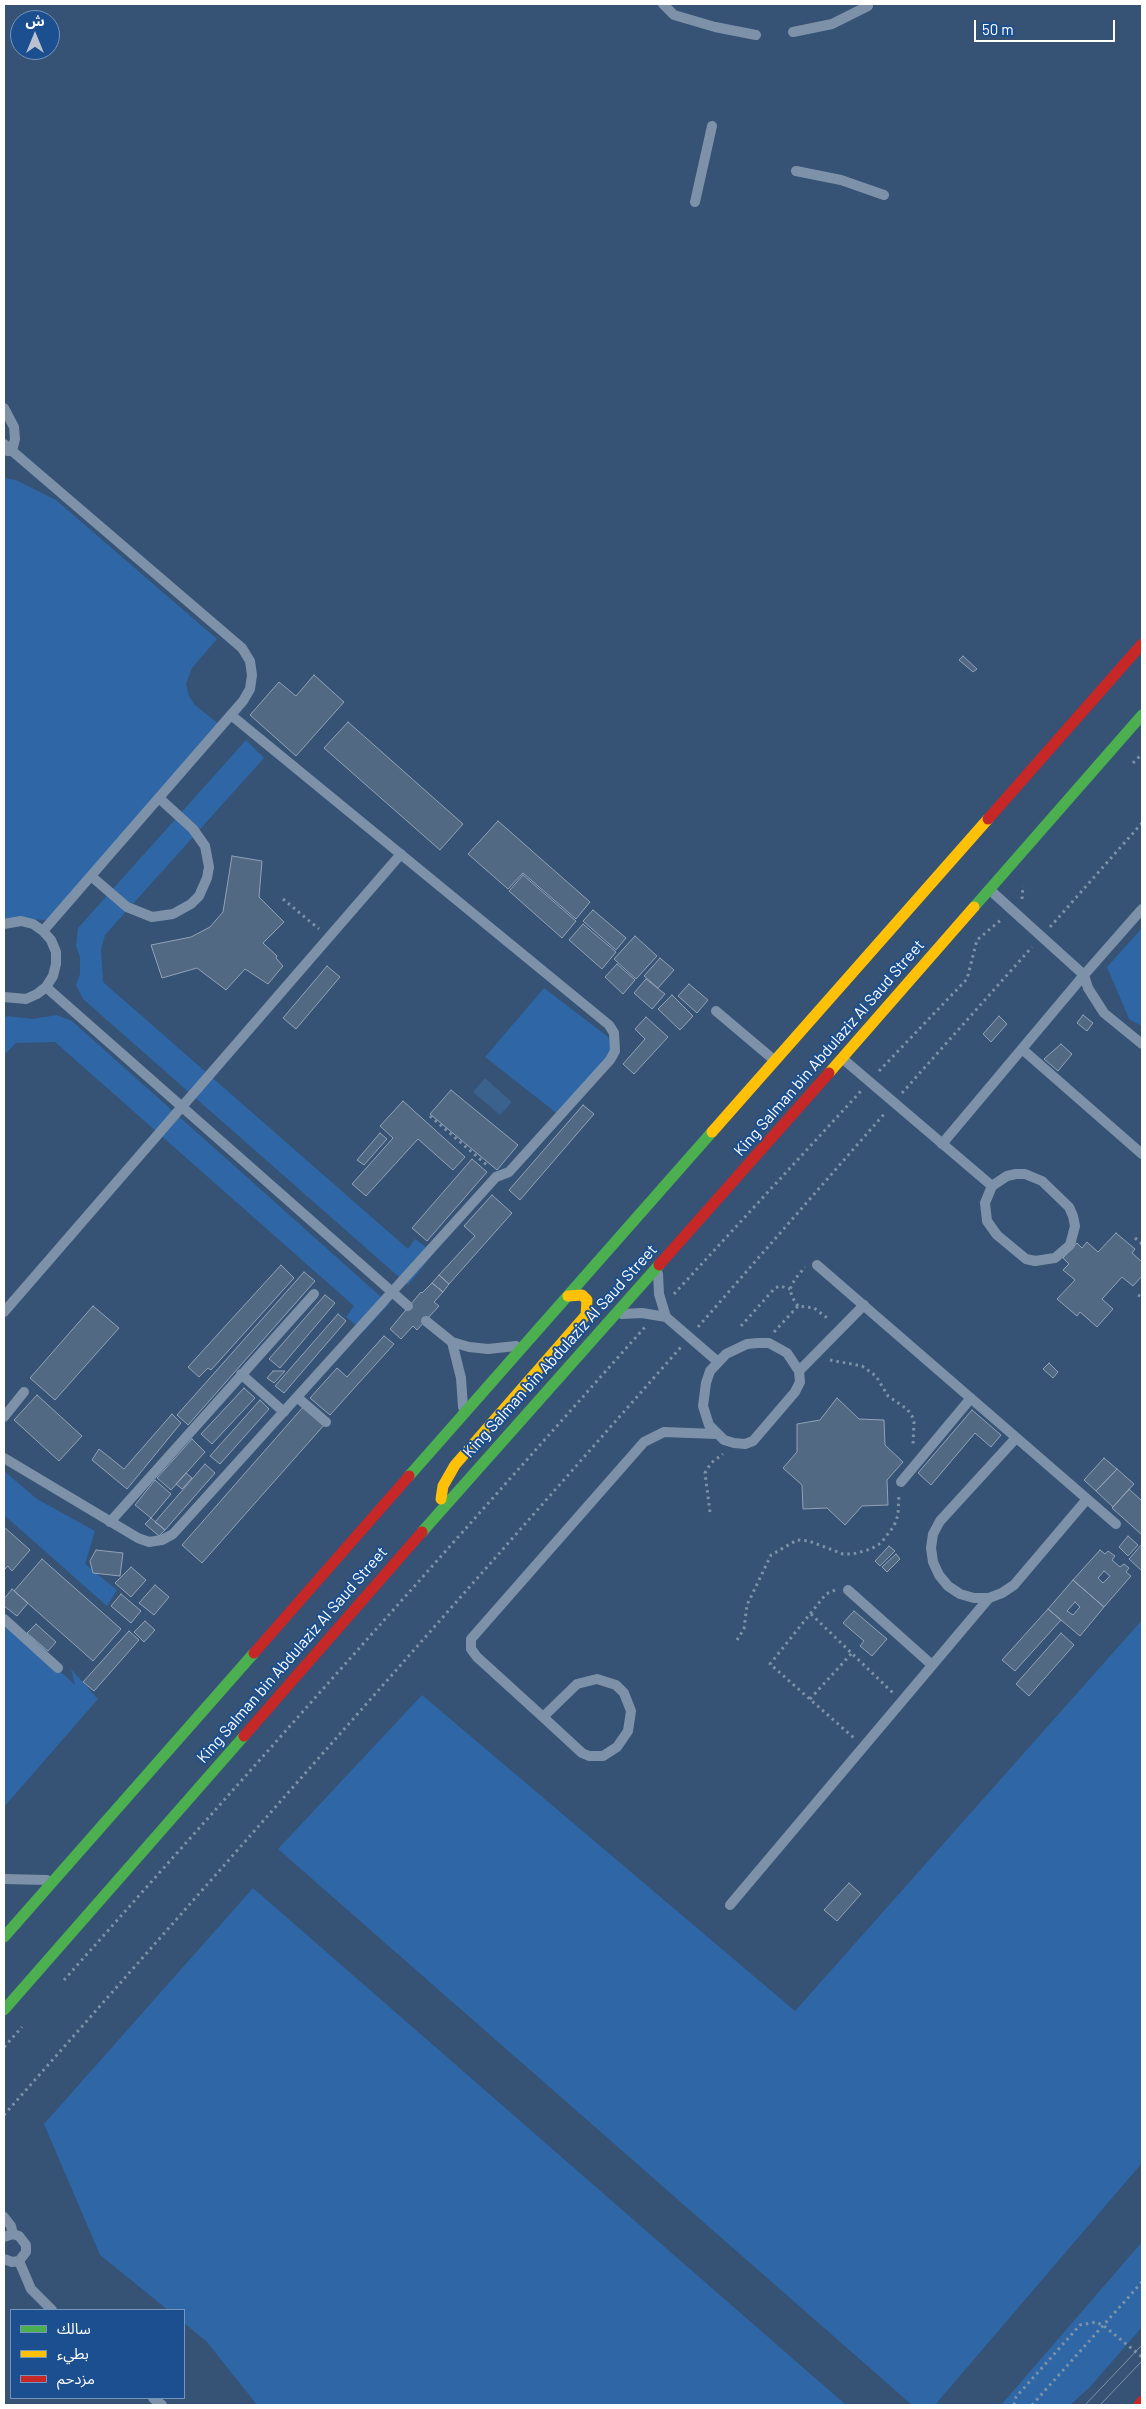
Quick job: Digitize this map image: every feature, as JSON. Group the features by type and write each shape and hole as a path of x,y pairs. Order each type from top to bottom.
{"main road":[{"name":"King Salman bin Abdulaziz Al Saud Street","path":"4,1938 1142,644"},
{"name":"King Salman bin Abdulaziz Al Saud Street","path":"4,2010 440,1511 842,1058 1142,715"},
{"path":"440,1511 443,1486 455,1465 586,1315 587,1300 582,1295 574,1294 568,1296"},
{"path":"1139,2405 1142,2401"}],"lane":[{"path":"663,4 674,15 715,27 756,35"},
{"path":"793,32 832,24 868,6"},
{"path":"695,202 712,126"},
{"path":"796,171 841,180 884,195"},
{"path":"4,408 14,427 15,439 8,451"},
{"path":"4,444 8,451 242,648 250,660 252,675 246,695 231,715 43,931"},
{"path":"4,1458 138,1538 149,1542 162,1540 173,1534 498,1176 509,1172 610,1060 615,1051 614,1033 609,1025 231,715"},
{"path":"91,876 127,907 152,916 173,914 192,904 199,896 208,878 205,846 193,829 159,798"},
{"path":"4,1312 401,854"},
{"path":"989,890 1084,975 1088,988 1104,1013 1142,1044"},
{"path":"942,1144 1142,909"},
{"path":"4,924 21,921 33,924 51,940 56,952 55,970 46,987 37,994 26,998 4,997"},
{"path":"46,987 408,1306"},
{"path":"716,1011 775,1061"},
{"path":"1022,1049 1142,1154"},
{"path":"842,1058 992,1186"},
{"path":"1025,1174 1042,1181 1055,1193 1069,1207 1075,1226 1074,1236 1064,1253 1055,1258 1040,1261 1026,1259 1017,1254 991,1228 987,1221 985,1203 992,1186 1007,1176 1025,1174"},
{"path":"812,1264 864,1305 1116,1524"},
{"path":"658,1266 661,1313"},
{"path":"110,1522 314,1294"},
{"path":"800,1371 864,1305"},
{"path":"613,1316 627,1313 661,1313 717,1361"},
{"path":"426,1321 452,1342 488,1349 525,1345"},
{"path":"452,1342 461,1378 463,1415"},
{"path":"543,1717 577,1684 597,1679 616,1685 624,1692 631,1711 628,1731 617,1746 610,1752 596,1757 582,1754 477,1657 471,1650 471,1639 644,1442 664,1432 716,1434 734,1443 745,1444 753,1441 795,1392 800,1382 800,1371 787,1353 779,1347 769,1344 747,1344 731,1350 717,1361 706,1383 703,1406 704,1416 716,1434"},
{"path":"241,1374 284,1412"},
{"path":"4,1417 24,1392"},
{"path":"298,1398 326,1422"},
{"path":"901,1482 971,1398"},
{"path":"1016,1438 940,1521 933,1534 931,1548 933,1562 939,1575 948,1586 967,1596 988,1598 1002,1593 1014,1585 1087,1499"},
{"path":"848,1590 932,1665"},
{"path":"730,1905 988,1598"},
{"path":"4,1619 58,1668"},
{"path":"4,1879 56,1879"},
{"path":"4,2217 11,2226 8,2236 19,2236 26,2245 26,2252 19,2261 12,2262 4,2259"},
{"path":"19,2261 31,2289 51,2309"}],"path":[{"path":"1129,767 1142,754"},
{"path":"4,2116 1142,823"},
{"path":"63,1981 869,1082 967,979 976,940 1022,902 1023,878"},
{"path":"283,899 328,937"},
{"path":"430,1116 498,1176"},
{"path":"1135,1238 1142,1244"},
{"path":"812,1264 795,1279 790,1288 792,1297 798,1306 814,1308 840,1329"},
{"path":"741,1326 775,1288 780,1286 790,1288"},
{"path":"1138,1295 1142,1297"},
{"path":"747,1344 756,1338 774,1332 798,1306"},
{"path":"815,1355 832,1361 862,1366 876,1376 888,1396 907,1409 912,1416 914,1422 913,1450 918,1461"},
{"path":"710,1512 705,1473 711,1463 734,1443"},
{"path":"737,1640 744,1629 747,1606 771,1555 798,1540 809,1541 843,1554 853,1554 871,1549 881,1543 894,1526 898,1515 901,1482"},
{"path":"848,1590 833,1590 826,1594 770,1664 863,1746"},
{"path":"811,1614 902,1701"},
{"path":"810,1699 852,1653"},
{"path":"4,2047 24,2025"},
{"path":"1032,2405 1142,2282"},
{"path":"1014,2405 1016,2397 1080,2325 1096,2322 1104,2326 1142,2356"}],"shaded area":[{"path":"4,478 16,480 56,500 217,639 192,668 186,684 189,696 195,705 220,725 58,915 45,920 18,918 4,923"},
{"path":"246,740 264,758 105,935 101,950 103,982 408,1249 415,1239 434,1253 408,1285 83,999 76,985 80,974 80,957 76,946 78,928"},
{"path":"1142,928 1142,1026 1129,1019 1107,967"},
{"path":"544,988 607,1036 613,1044 611,1063 559,1115 485,1057"},
{"path":"57,1015 72,1021 389,1304 364,1331 346,1317 354,1306 55,1042 16,1043 4,1055 4,1018 7,1016 33,1019"},
{"path":"485,1078 512,1102 500,1115 473,1092"},
{"path":"4,1471 37,1499 95,1531 85,1564 117,1590 107,1606 4,1515"},
{"path":"4,1619 75,1685 71,1669 98,1699 4,1807"},
{"path":"1142,1620 1142,2163 935,2405 912,2405 278,1849 422,1695 795,2011"},
{"path":"253,1888 846,2405 257,2405 207,2342 185,2324 185,2309 167,2309 100,2255 44,2124"},
{"path":"1142,2242 1142,2327 1090,2387 1070,2405 1001,2405"}],"building":[{"path":"963,656 977,669 973,672 959,660"},
{"path":"314,675 344,702 296,756 250,715 279,682 296,696"},
{"path":"348,722 463,824 440,850 324,748"},
{"path":"498,821 590,902 576,919 523,873 508,889 468,854"},
{"path":"232,856 262,861 259,897 284,922 263,943 277,956 276,958 283,966 268,984 245,969 226,990 197,968 162,978 151,945 191,937 210,927 223,912"},
{"path":"523,875 576,921 562,938 509,891"},
{"path":"593,910 626,938 616,950 583,921"},
{"path":"583,924 616,952 602,969 569,940"},
{"path":"635,936 657,956 636,979 614,959"},
{"path":"660,958 674,970 658,988 644,976"},
{"path":"617,964 635,980 623,994 605,977"},
{"path":"327,966 340,977 296,1029 283,1018"},
{"path":"646,979 665,994 652,1009 634,993"},
{"path":"689,984 708,1000 697,1013 678,996"},
{"path":"672,995 693,1016 680,1030 658,1009"},
{"path":"1083,1015 1093,1023 1087,1031 1077,1023"},
{"path":"999,1016 1007,1024 991,1042 983,1034"},
{"path":"646,1017 668,1037 634,1074 623,1064 645,1039 635,1029"},
{"path":"1061,1044 1072,1054 1058,1071 1044,1059"},
{"path":"451,1090 518,1145 497,1170 430,1114"},
{"path":"403,1101 465,1157 453,1170 418,1139 366,1196 352,1184 393,1138 380,1126"},
{"path":"583,1105 594,1114 520,1200 509,1190"},
{"path":"380,1133 387,1139 364,1165 357,1160"},
{"path":"472,1159 487,1172 427,1241 412,1228"},
{"path":"492,1195 512,1213 449,1284 439,1275 475,1236 464,1226"},
{"path":"1116,1233 1135,1249 1132,1253 1142,1262 1142,1276 1133,1286 1122,1277 1102,1299 1113,1309 1097,1327 1080,1312 1077,1316 1057,1299 1075,1280 1063,1270 1069,1264 1063,1258 1077,1243 1082,1248 1087,1242 1098,1252"},
{"path":"281,1265 294,1278 211,1370 208,1368 199,1377 188,1367"},
{"path":"304,1272 315,1281 188,1425 177,1415"},
{"path":"439,1275 449,1284 443,1292 432,1283"},
{"path":"432,1283 443,1292 434,1302 439,1306 417,1330 413,1326 401,1339 390,1329 421,1292"},
{"path":"325,1295 335,1303 280,1368 269,1359"},
{"path":"93,1306 119,1328 55,1400 30,1378"},
{"path":"338,1314 346,1321 284,1393 275,1386"},
{"path":"384,1336 394,1344 330,1415 310,1398 337,1368 347,1377"},
{"path":"1049,1363 1058,1372 1053,1378 1043,1369"},
{"path":"273,1371 285,1371 274,1383 267,1378"},
{"path":"244,1388 255,1398 212,1444 201,1434"},
{"path":"37,1395 82,1436 59,1461 14,1420"},
{"path":"837,1398 859,1419 884,1420 885,1445 903,1462 887,1480 888,1505 862,1506 845,1525 827,1508 803,1509 802,1485 783,1468 797,1452 797,1424 820,1420"},
{"path":"260,1400 269,1409 220,1464 210,1456"},
{"path":"304,1406 325,1424 202,1563 182,1545"},
{"path":"972,1410 1001,1435 991,1447 975,1433 931,1485 918,1473"},
{"path":"172,1414 181,1423 127,1489 92,1460 99,1449 124,1469"},
{"path":"192,1439 205,1452 171,1490 157,1478"},
{"path":"1104,1458 1117,1469 1096,1491 1084,1480"},
{"path":"205,1464 215,1473 165,1530 155,1522"},
{"path":"1117,1469 1134,1484 1113,1507 1096,1491"},
{"path":"186,1473 192,1478 182,1489 176,1484"},
{"path":"155,1480 171,1494 151,1518 135,1505"},
{"path":"1129,1489 1142,1501 1142,1535 1112,1508"},
{"path":"151,1518 165,1530 159,1536 145,1524"},
{"path":"4,1527 30,1550 12,1571 8,1566 4,1570"},
{"path":"1128,1536 1138,1545 1128,1556 1119,1547"},
{"path":"1142,1544 1142,1571 1129,1559"},
{"path":"889,1546 895,1551 880,1566 875,1561"},
{"path":"96,1550 123,1553 120,1576 93,1573 90,1561"},
{"path":"1100,1550 1105,1554 1108,1551 1115,1556 1112,1560 1120,1567 1124,1564 1129,1568 1126,1572 1131,1576 1104,1607 1073,1580","holes":["1104,1571 1110,1576 1103,1583 1098,1578"]},
{"path":"896,1554 900,1559 887,1572 882,1567"},
{"path":"42,1559 121,1629 93,1661 14,1591"},
{"path":"131,1567 146,1580 131,1597 115,1583"},
{"path":"1073,1580 1104,1607 1080,1636 1048,1609","holes":["1075,1602 1080,1607 1073,1615 1067,1611"]},
{"path":"155,1585 169,1597 154,1615 139,1603"},
{"path":"12,1589 28,1603 17,1616 4,1606 4,1599"},
{"path":"121,1594 141,1611 131,1623 111,1606"},
{"path":"1048,1609 1061,1620 1015,1671 1002,1660"},
{"path":"854,1611 887,1639 872,1656 860,1646 864,1641 843,1623"},
{"path":"145,1621 155,1630 144,1642 134,1632"},
{"path":"36,1624 56,1642 48,1651 27,1633"},
{"path":"129,1631 139,1640 94,1691 83,1682"},
{"path":"1061,1633 1074,1645 1029,1696 1016,1684"},
{"path":"849,1883 861,1894 837,1921 824,1910"}],"tram line":[{"path":"1085,2405 1142,2345"},
{"path":"1100,2405 1142,2361"}],"traffic: fast":[{"path":"974,907 1142,715"},
{"path":"409,1476 712,1132"},
{"path":"422,1532 659,1265"},
{"path":"4,1937 254,1653"},
{"path":"4,2010 244,1736"}],"traffic: slow":[{"path":"712,1132 988,819"},
{"path":"829,1073 974,907"},
{"path":"441,1499 443,1486 455,1465 586,1315 587,1300 582,1295 568,1296"}],"traffic: jam":[{"path":"988,819 1142,644"},
{"path":"659,1265 829,1073"},
{"path":"254,1653 409,1476"},
{"path":"244,1736 422,1532"},
{"path":"1139,2405 1142,2401"}]}
